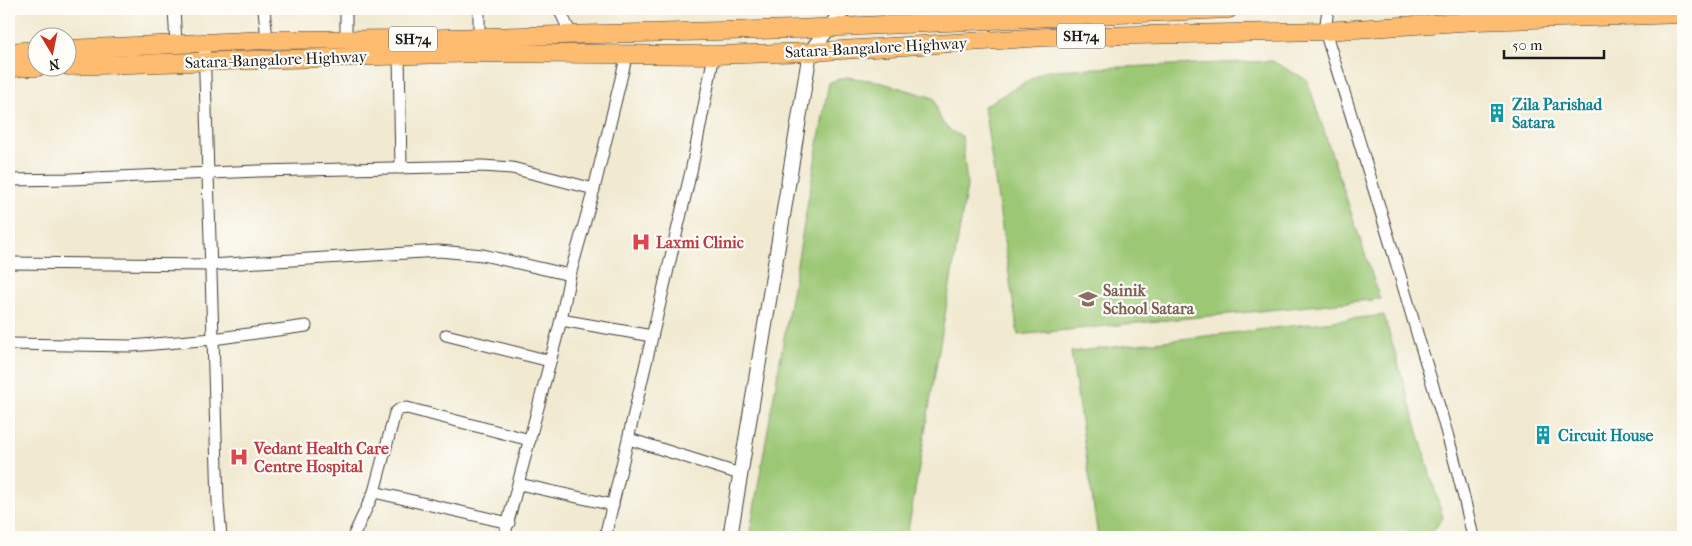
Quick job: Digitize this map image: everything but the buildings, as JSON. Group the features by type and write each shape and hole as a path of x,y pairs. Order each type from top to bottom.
{"main road":[{"name":"Satara-Bangalore Highway","path":"78,49 267,40 479,37 830,27 1229,9"},
{"name":"Satara-Bangalore Highway","path":"78,66 399,55 714,55 810,52 1046,37 1325,31 1477,21 1683,14"},
{"path":"9,52 28,51"},
{"path":"9,68 28,67"}],"street":[{"path":"174,9 176,44"},
{"path":"264,9 267,40"},
{"path":"346,9 346,40"},
{"path":"479,37 480,9"},
{"path":"560,9 571,34"},
{"path":"730,537 810,52 844,9"},
{"path":"1328,9 1325,31 1385,222 1434,388 1473,537"},
{"path":"204,43 218,536"},
{"path":"504,537 561,320 570,274 594,189 627,54"},
{"path":"399,55 401,168"},
{"path":"606,537 692,167 714,55"},
{"path":"9,180 482,166 512,168 594,189"},
{"path":"9,263 210,265 440,251 483,255 570,274"},
{"path":"561,320 652,336"},
{"path":"9,344 131,346 213,339 306,326"},
{"path":"446,335 550,361"},
{"path":"353,537 374,492 395,413 400,409 407,408 530,440"},
{"path":"629,439 740,474"},
{"path":"519,484 613,505"},
{"path":"374,492 509,523"}],"green space":[{"path":"1272,61 1307,80 1380,299 1018,335 984,106 1047,70"},
{"path":"847,77 876,81 934,98 942,122 950,130 962,136 967,186 907,537 749,537 829,82"},
{"path":"1384,315 1443,518 1428,537 1098,537 1071,352"}],"place":[{"name":"Zila Parishad Satara","path":"1497,113"},
{"name":"Laxmi Clinic","path":"641,242"},
{"name":"Sainik School Satara","path":"1088,299"},
{"name":"Circuit House","path":"1543,435"},
{"name":"Vedant Health Care Centre Hospital","path":"239,457"}]}
